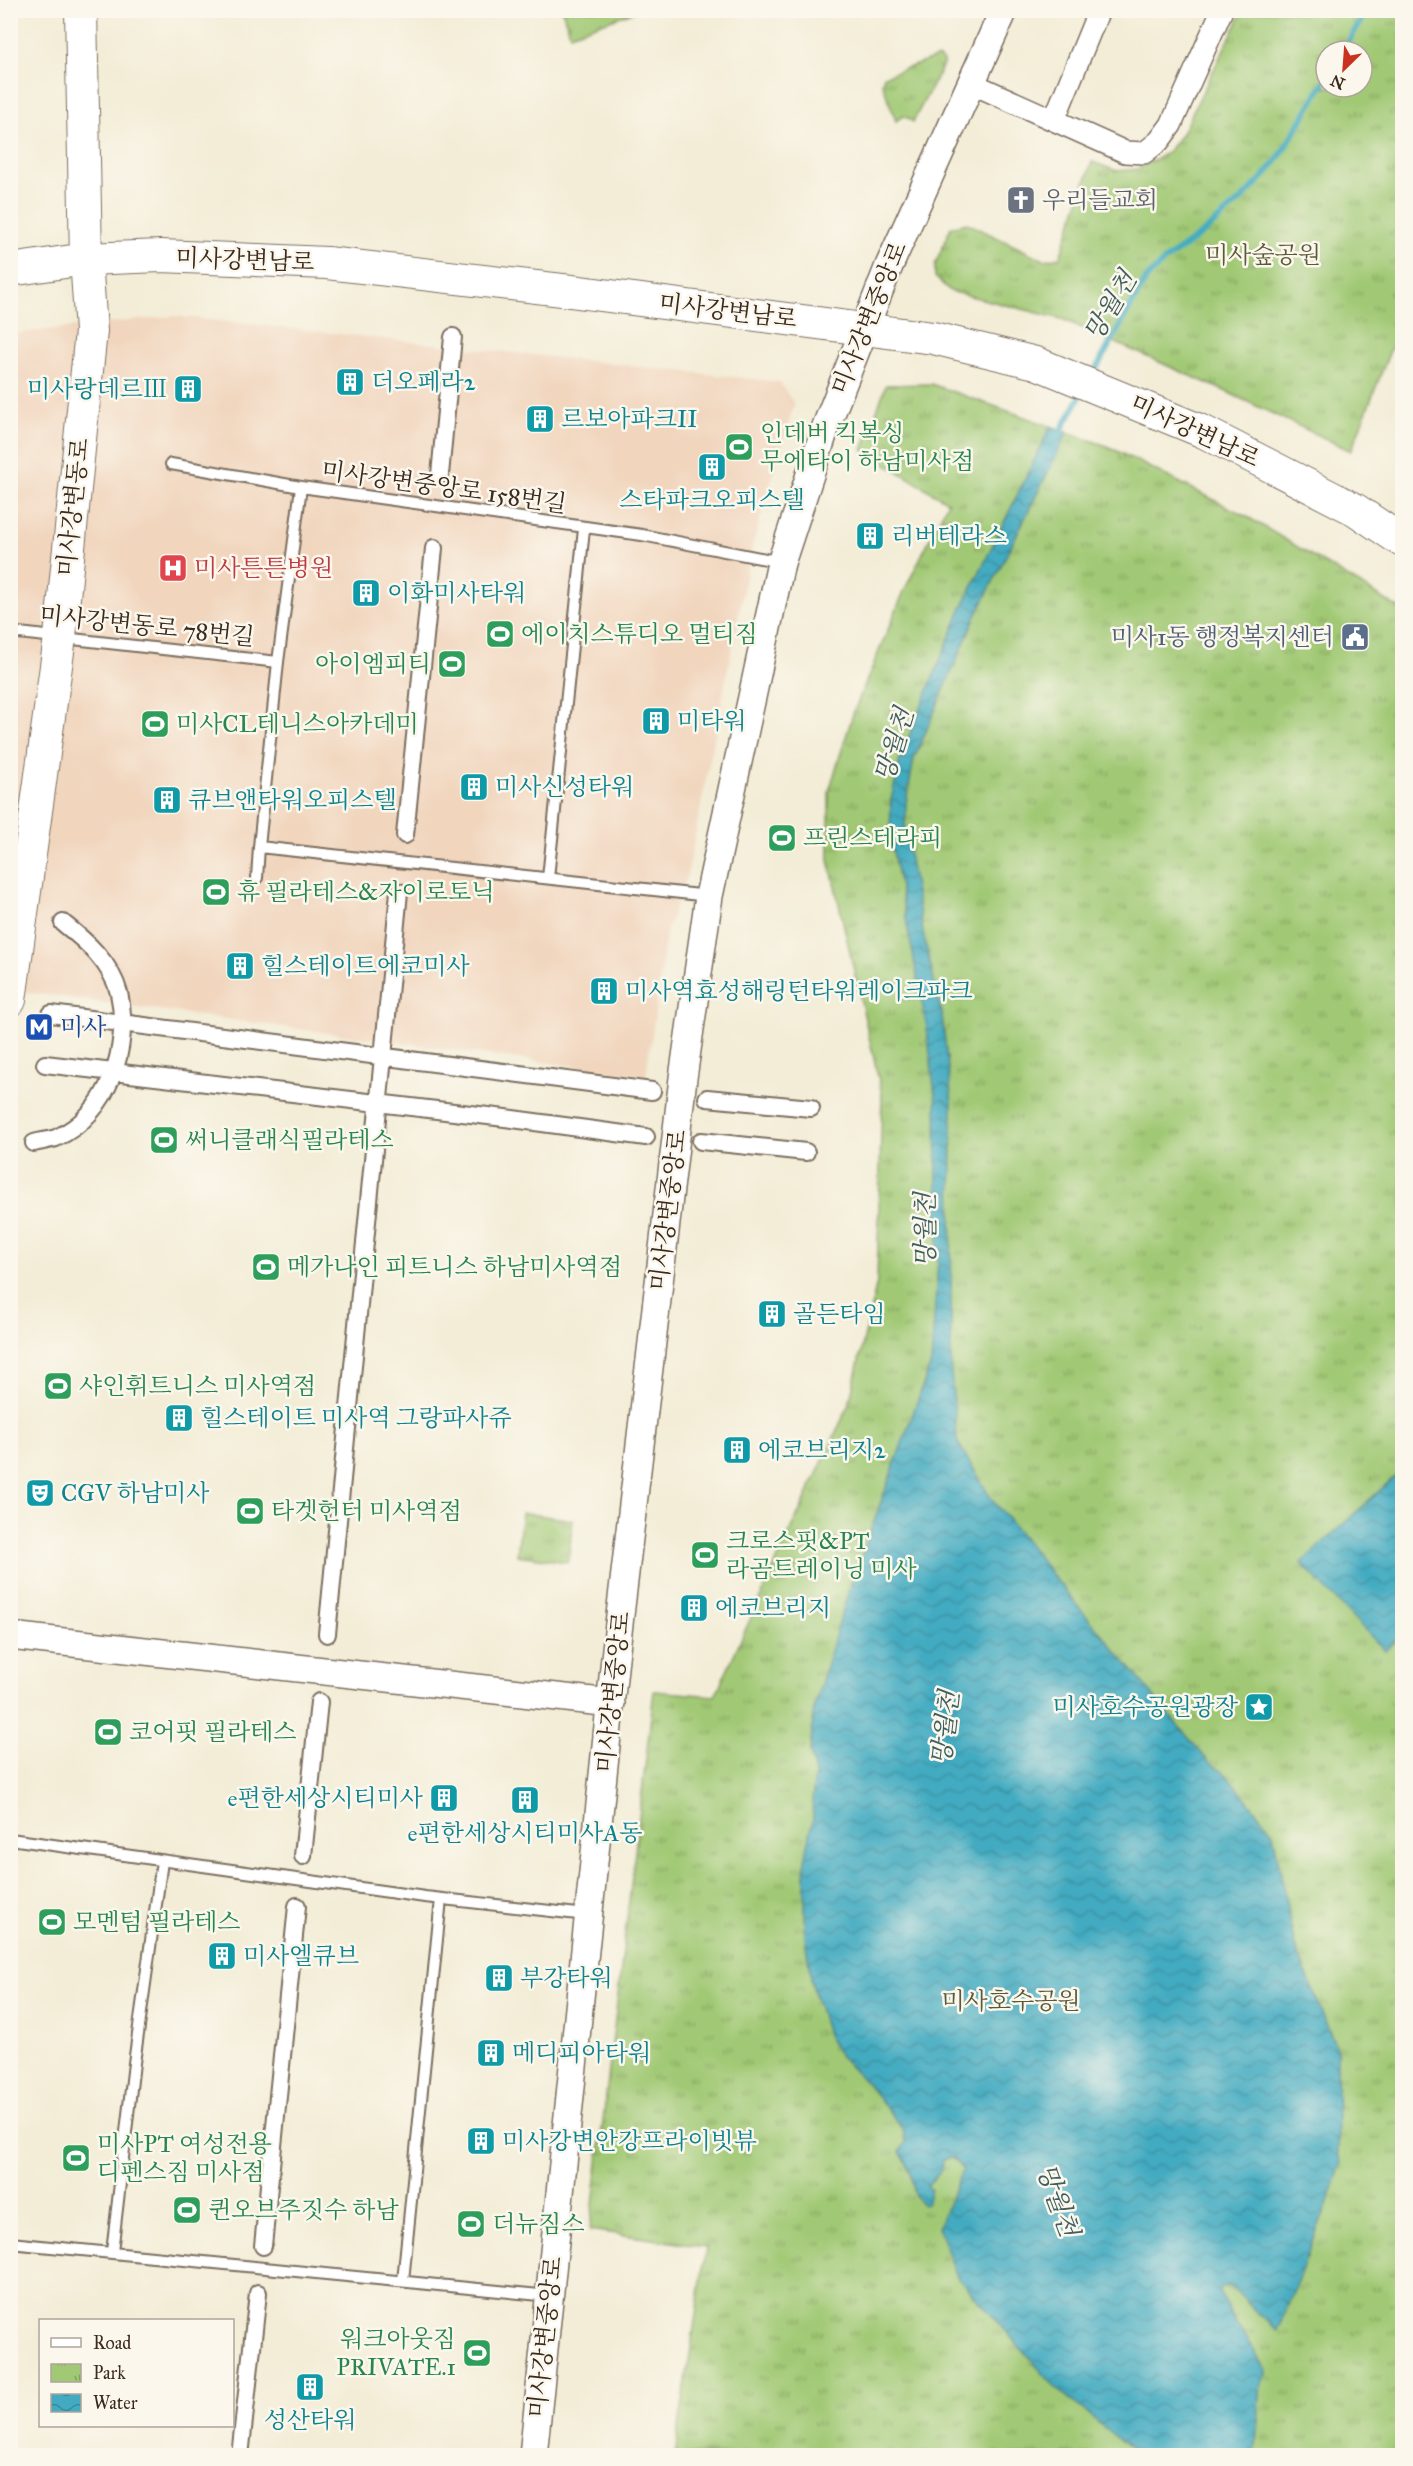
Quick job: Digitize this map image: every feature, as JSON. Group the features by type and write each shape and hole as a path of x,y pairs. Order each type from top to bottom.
{"main road":[{"name":"미사강변동로","path":"10,1000 60,637 91,331 86,259 81,10"},
{"name":"미사강변남로","path":"10,270 86,259 161,256 327,263 864,328 964,344 1036,363 1204,432 1356,510 1402,541"}],"street":[{"name":"미사강변중앙로","path":"532,2456 611,1703 683,1078 709,896 781,562 836,398 864,328 1004,10"},
{"path":"1054,120 1098,10"},
{"path":"971,83 1125,152 1144,153 1159,141 1172,125 1222,10"},
{"path":"440,475 453,337"},
{"path":"405,835 434,548"},
{"path":"327,1634 399,892"},
{"path":"34,1143 55,1138 80,1123 99,1100 115,1074 122,1025 118,992 99,954 63,923"},
{"path":"51,1014 122,1025 652,1091"},
{"path":"45,1064 646,1137"},
{"path":"707,1098 811,1108"},
{"path":"701,1141 806,1152"},
{"path":"10,1636 611,1703"},
{"path":"303,1856 319,1702"},
{"path":"263,2246 297,1906"},
{"path":"240,2456 258,2293"}],"lane":[{"path":"171,464 301,487"},
{"name":"미사강변중앙로 158번길","path":"257,878 278,662 301,487 642,535 781,562"},
{"path":"548,878 584,528"},
{"name":"미사강변동로 78번길","path":"10,632 278,662"},
{"path":"259,847 709,896"},
{"path":"10,1839 162,1862 590,1916"},
{"path":"112,2252 134,2062 155,1899 162,1862"},
{"path":"403,2281 441,1899"},
{"path":"10,2243 550,2296"}],"shaded area":[{"path":"174,316 780,382 794,404 752,547 687,876 667,929 646,1076 11,990 11,334"}],"green space":[{"path":"562,10 636,10 636,11 570,34"},
{"name":"미사숲공원","path":"1243,11 1402,11 1402,320 1351,451 1227,392 1062,319 950,291 935,277 935,265 951,227 967,223 1044,260 1060,257 1092,162 1117,171 1138,169 1167,153 1181,135"},
{"path":"938,57 943,61 943,65 913,122 903,116 896,121 882,83 884,76"},
{"name":"미사호수공원","path":"931,384 1107,446 1246,516 1402,610 1402,2455 675,2455 706,2247 590,2230 654,1691 715,1696 849,1404 877,1282 882,1094 829,860 829,791 854,711 905,589 948,502 863,450 886,385"},
{"path":"522,1513 573,1520 568,1562 517,1555"}],"water":[{"path":"1051,426 1068,432 975,618 914,759 906,802 905,832 924,937 942,1015 952,1103 951,1370 957,1441 989,1495 1058,1582 1208,1761 1227,1775 1273,1832 1294,1943 1337,2050 1338,2153 1341,2164 1278,2330 1262,2318 1231,2286 1222,2287 1220,2291 1235,2322 1267,2371 1261,2385 1255,2455 1138,2455 1056,2388 957,2276 938,2227 963,2169 952,2158 943,2159 938,2174 927,2186 931,2189 927,2204 923,2205 919,2201 908,2167 900,2152 906,2142 903,2130 867,2084 840,2056 827,2035 811,1980 805,1937 805,1860 813,1819 815,1774 810,1752 814,1708 846,1599 931,1363 938,1260 936,1103 926,1023 890,836 891,800 901,755 961,610"},
{"path":"1402,1470 1402,1634 1385,1651 1301,1563"}],"waterway":[{"name":"망월천","path":"1350,39 1367,10"},
{"name":"망월천","path":"1092,376 1146,279 1164,261 1204,232 1241,200 1267,173 1280,156 1314,99"},
{"name":"망월천","path":"1058,436 1082,393"}],"place":[{"name":"우리들교회","path":"1021,200"},
{"name":"더오페라2","path":"350,382"},
{"name":"미사랑데르Ⅲ","path":"188,389"},
{"name":"르보아파크II","path":"540,419"},
{"name":"인데버 킥복싱 무에타이 하남미사점","path":"739,447"},
{"name":"스타파크오피스텔","path":"712,467"},
{"name":"리버테라스","path":"870,536"},
{"name":"미사튼튼병원","path":"173,568"},
{"name":"이화미사타워","path":"366,593"},
{"name":"에이치스튜디오 멀티짐","path":"500,634"},
{"name":"미사1동 행정복지센터","path":"1355,637"},
{"name":"아이엠피티","path":"452,664"},
{"name":"미타워","path":"656,721"},
{"name":"미사CL테니스아카데미","path":"155,724"},
{"name":"미사신성타워","path":"474,787"},
{"name":"큐브앤타워오피스텔","path":"167,800"},
{"name":"프린스테라피","path":"782,838"},
{"name":"휴 필라테스&자이로토닉","path":"216,892"},
{"name":"힐스테이트에코미사","path":"240,966"},
{"name":"미사역효성해링턴타워레이크파크","path":"604,991"},
{"name":"미사","path":"39,1027"},
{"name":"써니클래식필라테스","path":"164,1140"},
{"name":"메가나인 피트니스 하남미사역점","path":"266,1267"},
{"name":"골든타임","path":"772,1314"},
{"name":"샤인휘트니스 미사역점","path":"58,1386"},
{"name":"힐스테이트 미사역 그랑파사쥬","path":"179,1418"},
{"name":"에코브리지2","path":"737,1450"},
{"name":"CGV 하남미사","path":"40,1493"},
{"name":"타겟헌터 미사역점","path":"250,1511"},
{"name":"크로스핏&PT 라곰트레이닝 미사","path":"705,1555"},
{"name":"에코브리지","path":"694,1608"},
{"name":"미사호수공원광장","path":"1259,1707"},
{"name":"코어핏 필라테스","path":"108,1732"},
{"name":"e편한세상시티미사","path":"444,1798"},
{"name":"e편한세상시티미사A동","path":"525,1800"},
{"name":"모멘텀 필라테스","path":"52,1922"},
{"name":"미사엘큐브","path":"222,1956"},
{"name":"부강타워","path":"499,1978"},
{"name":"메디피아타워","path":"491,2053"},
{"name":"미사강변안강프라이빗뷰","path":"481,2141"},
{"name":"미사PT 여성전용 디펜스짐 미사점","path":"76,2158"},
{"name":"퀸오브주짓수 하남","path":"187,2210"},
{"name":"더뉴짐스","path":"471,2224"},
{"name":"워크아웃짐 PRIVATE.1","path":"477,2353"},
{"name":"성산타워","path":"310,2387"}]}
